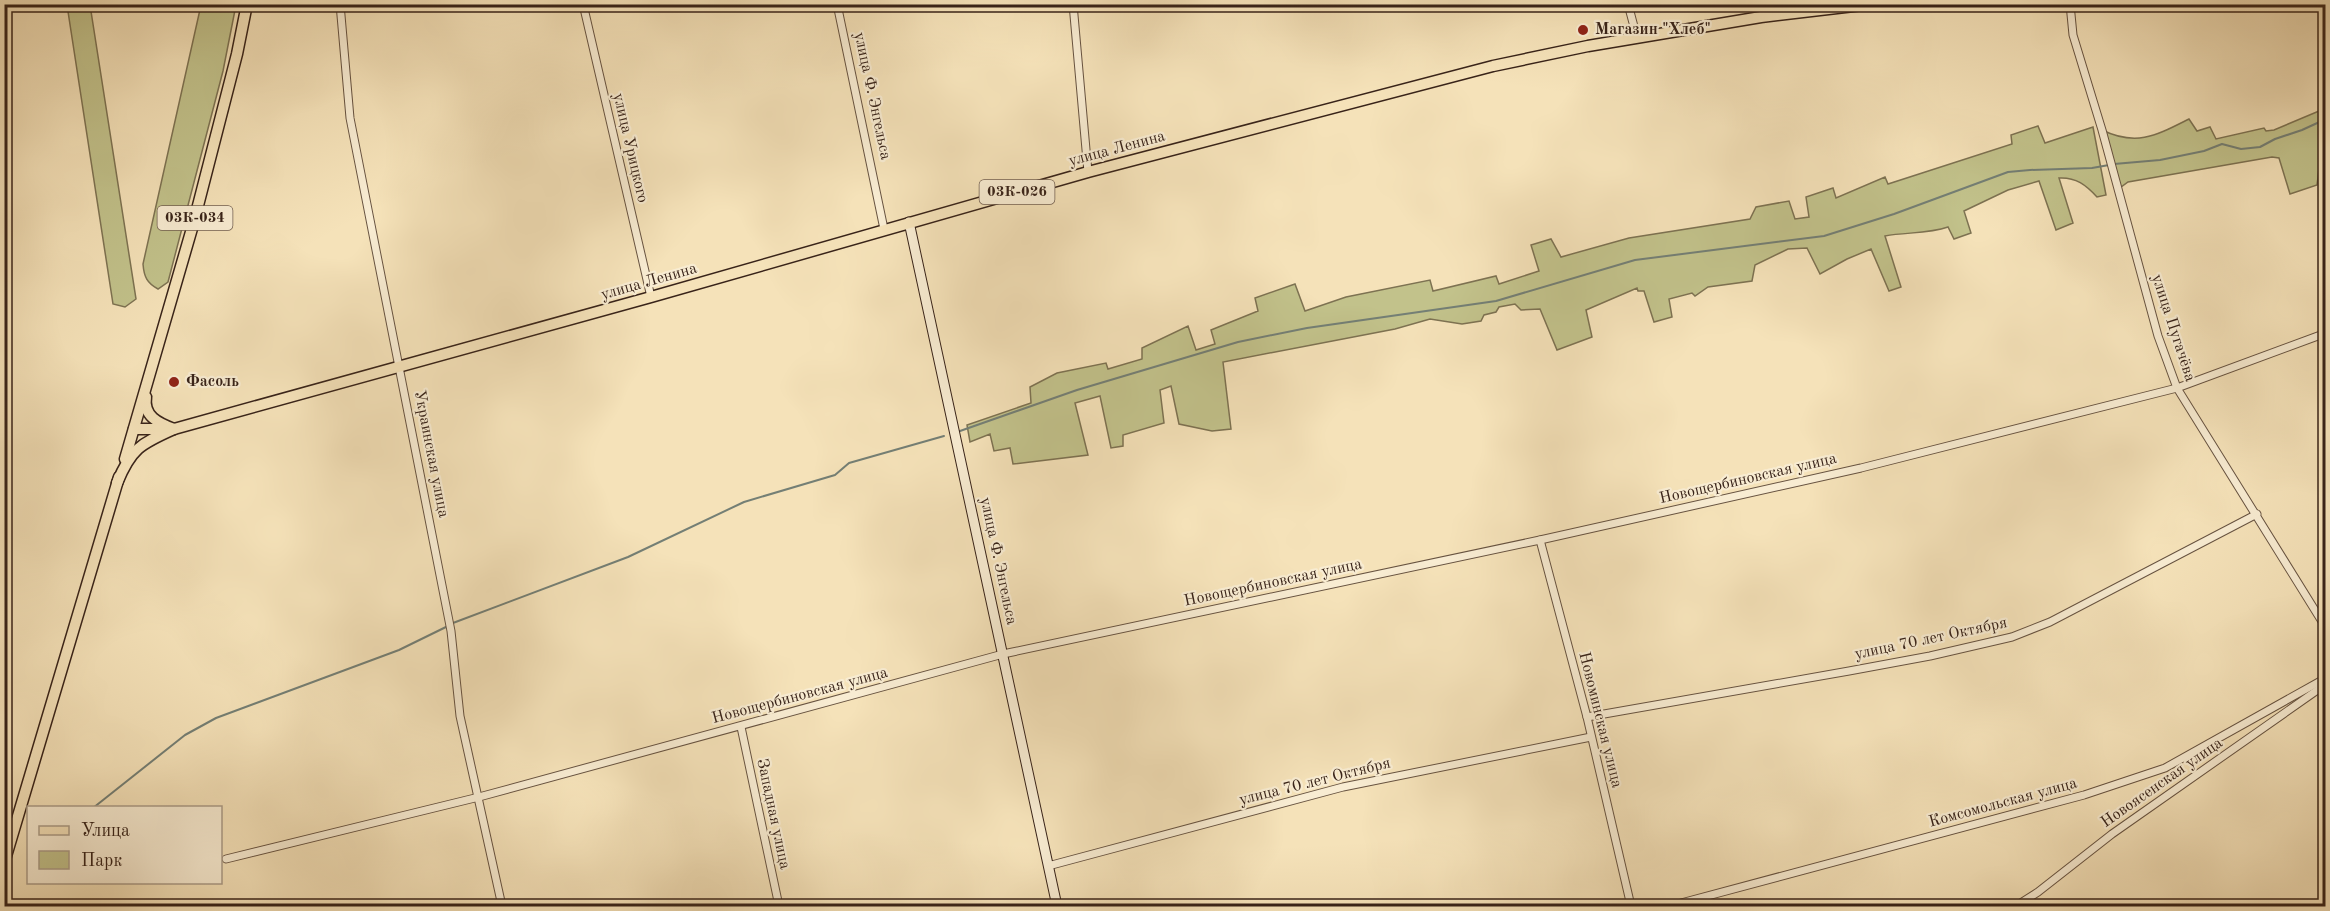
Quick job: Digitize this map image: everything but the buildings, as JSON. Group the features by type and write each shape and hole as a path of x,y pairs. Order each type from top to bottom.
{"main road":[{"name":"03К-034","path":"4,863 196,213 237,54 247,4"},
{"name":"улица Ленина","path":"174,429 651,297 1088,172 1493,66 1636,38 1761,17 1871,4"},
{"name":"улица Ф. Энгельса","path":"909,222 1057,906"},
{"path":"147,385 145,402 148,411 160,424 174,429"},
{"name":"03К-026","path":"134,429 174,429"},
{"path":"117,483 126,462 133,453 150,440 174,429"}],"street":[{"name":"Украинская улица","path":"340,4 350,117 448,614 460,716 502,906"},
{"name":"улица Урицкого","path":"583,4 651,297"},
{"name":"улица Ф. Энгельса","path":"837,4 884,229"},
{"path":"1073,4 1088,172"},
{"path":"1628,4 1636,38"},
{"name":"улица Пугачёва","path":"2070,4 2073,35 2158,336 2177,388 2257,514 2325,628"},
{"name":"Новощербиновская улица","path":"226,859 479,797 1003,654 1540,540 1861,468 2177,388 2325,333"},
{"name":"улица 70 лет Октября","path":"1587,717 1872,667 2012,637 2070,613 2257,514"},
{"name":"Новоминская улица","path":"1540,540 1587,717 1631,906"},
{"name":"Комсомольская улица","path":"1670,906 2084,795 2164,768 2325,678"},
{"name":"Новоясенская улица","path":"2016,906 2038,892 2112,834 2325,684"},
{"name":"Западная улица","path":"741,727 779,906"},
{"name":"улица 70 лет Октября","path":"1048,866 1343,787 1591,737"}],"green space":[{"path":"67,5 90,5 136,299 125,307 113,304"},
{"path":"201,5 236,5 223,71 168,282 158,289 147,279 143,264"},
{"path":"2325,110 2325,139 2319,145 2317,185 2290,194 2279,158 2272,157 2128,182 2117,190 2102,130 2126,138 2147,137 2189,119 2197,131 2210,127 2216,139 2264,128 2266,131 2274,130"},
{"path":"2038,126 2045,143 2093,127 2106,195 2097,197 2080,183 2071,179 2059,178 2073,223 2056,230 2039,181 2008,190 1964,211 1971,233 1954,239 1948,227 1933,231 1885,236 1901,287 1889,291 1871,249 1820,274 1807,248 1788,249 1755,265 1752,281 1708,287 1695,296 1692,293 1669,299 1672,317 1654,322 1644,291 1638,291 1637,288 1586,310 1592,337 1557,350 1540,309 1521,310 1515,304 1499,307 1496,312 1484,315 1481,321 1462,324 1430,319 1395,329 1223,362 1231,429 1212,431 1179,424 1171,386 1160,390 1164,423 1123,435 1123,446 1111,448 1100,396 1075,403 1088,455 1013,464 1010,448 994,451 990,434 970,442 967,425 1031,403 1030,387 1057,373 1106,363 1108,369 1142,359 1142,348 1188,326 1196,350 1215,344 1211,330 1258,311 1255,298 1295,284 1305,311 1346,297 1430,280 1433,291 1496,276 1499,284 1539,271 1531,245 1551,239 1561,257 1629,238 1750,219 1756,207 1789,201 1795,219 1809,217 1806,197 1833,188 1836,198 1885,177 1888,184 2012,144 2011,135"}],"waterway":[{"path":"2114,164 2160,160 2204,151 2222,144 2241,149 2260,147 2326,119"},
{"path":"960,431 1077,390 1238,342 1307,328 1496,301 1635,260 1824,236 1894,214 2008,172 2092,168 2109,165"},
{"path":"453,623 628,557 744,502 835,475 849,463 944,436"},
{"path":"96,806 185,735 216,718 399,650 448,626"}],"place":[{"name":"Магазин \"Хлеб\"","path":"1583,30"},
{"name":"Фасоль","path":"174,382"}]}
